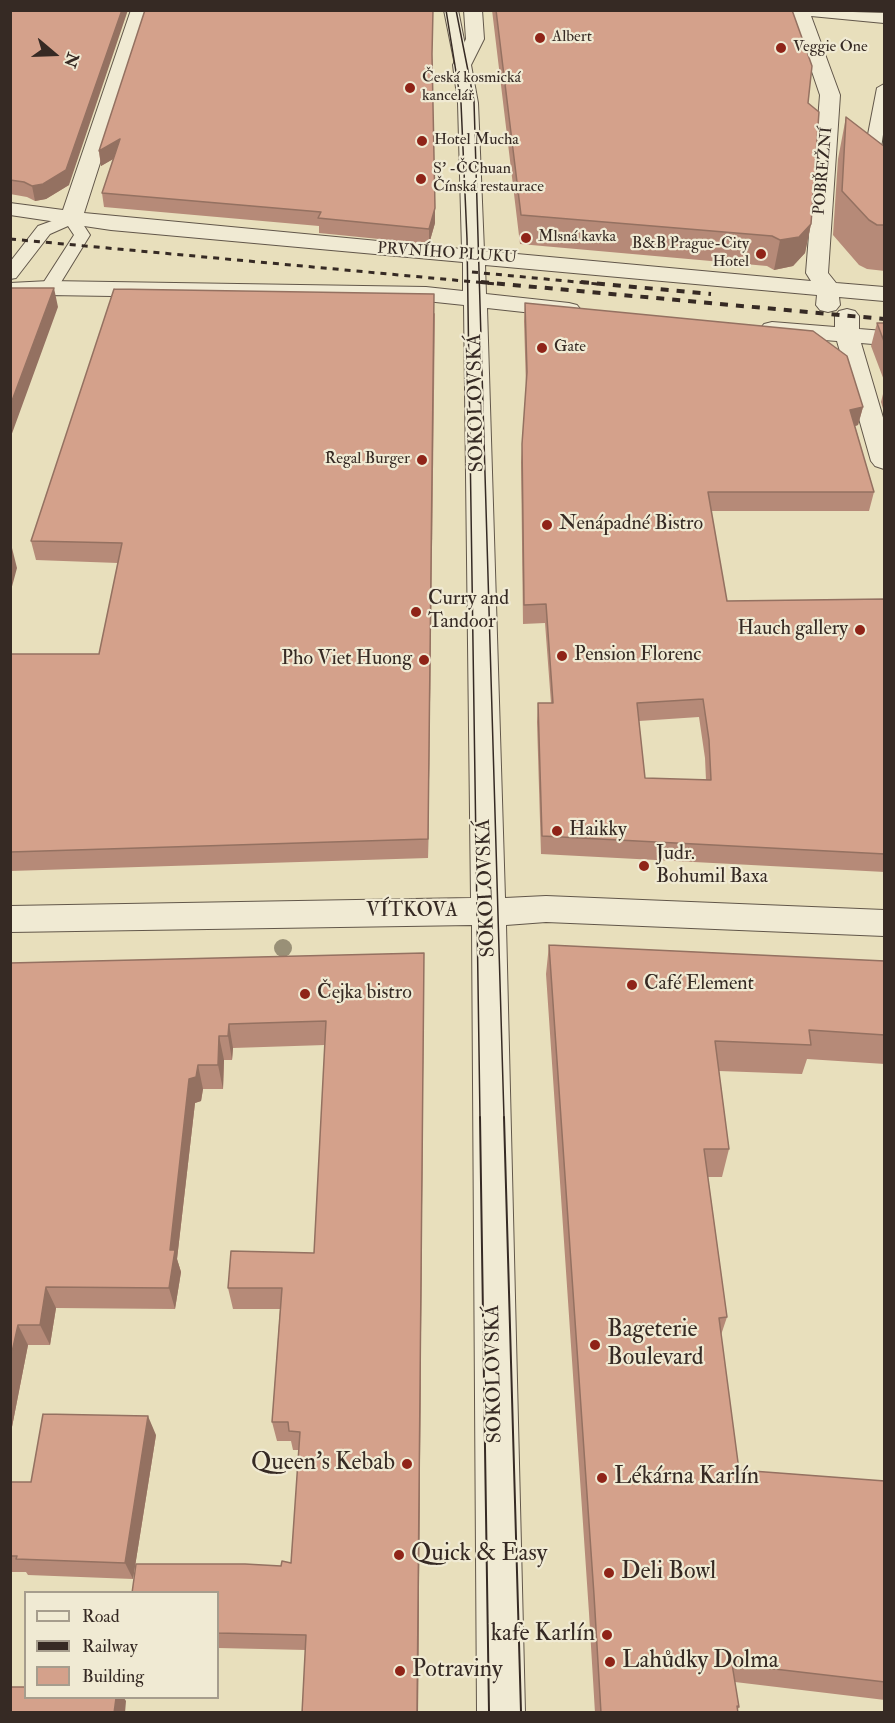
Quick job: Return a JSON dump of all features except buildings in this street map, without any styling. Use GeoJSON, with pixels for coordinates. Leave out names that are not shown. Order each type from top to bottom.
{"type":"FeatureCollection","features":[{"type":"Feature","properties":{"kind":"street"},"geometry":{"type":"LineString","coordinates":[[71,219],[140,10]]}},
{"type":"Feature","properties":{"kind":"street"},"geometry":{"type":"LineString","coordinates":[[462,65],[470,53],[474,39],[473,10]]}},
{"type":"Feature","properties":{"kind":"street","name":"POBŘEŽNÍ"},"geometry":{"type":"LineString","coordinates":[[885,18],[800,10],[830,95],[817,273],[837,289],[838,335],[885,461]]}},
{"type":"Feature","properties":{"kind":"street","name":"SOKOLOVSKÁ"},"geometry":{"type":"LineString","coordinates":[[462,65],[468,103],[475,300],[501,1713]]}},
{"type":"Feature","properties":{"kind":"street","name":"PRVNÍHO PLUKU"},"geometry":{"type":"LineString","coordinates":[[10,209],[71,219],[432,255],[885,294]]}},
{"type":"Feature","properties":{"kind":"street"},"geometry":{"type":"LineString","coordinates":[[10,290],[49,288],[426,294],[586,312]]}},
{"type":"Feature","properties":{"kind":"street"},"geometry":{"type":"LineString","coordinates":[[747,327],[885,338]]}},
{"type":"Feature","properties":{"kind":"street","name":"VÍTKOVA"},"geometry":{"type":"LineString","coordinates":[[10,919],[423,911],[487,912],[546,909],[885,923]]}},
{"type":"Feature","properties":{"kind":"lane","name":"SOKOLOVSKÁ"},"geometry":{"type":"LineString","coordinates":[[451,10],[462,65]]}},
{"type":"Feature","properties":{"kind":"lane"},"geometry":{"type":"LineString","coordinates":[[885,88],[883,111],[873,150],[885,158]]}},
{"type":"Feature","properties":{"kind":"lane"},"geometry":{"type":"LineString","coordinates":[[10,274],[44,230],[71,219],[82,235],[49,288]]}},
{"type":"Feature","properties":{"kind":"tram line"},"geometry":{"type":"LineString","coordinates":[[446,10],[461,103],[467,239],[480,1118]]}},
{"type":"Feature","properties":{"kind":"tram line"},"geometry":{"type":"LineString","coordinates":[[456,10],[474,101],[504,1118]]}},
{"type":"Feature","properties":{"kind":"tram line"},"geometry":{"type":"LineString","coordinates":[[480,1117],[489,1712]]}},
{"type":"Feature","properties":{"kind":"tram line"},"geometry":{"type":"LineString","coordinates":[[504,1117],[521,1712]]}},
{"type":"Feature","properties":{"kind":"railway"},"geometry":{"type":"LineString","coordinates":[[10,239],[497,284]]}},
{"type":"Feature","properties":{"kind":"railway"},"geometry":{"type":"LineString","coordinates":[[472,272],[598,284]]}},
{"type":"Feature","properties":{"kind":"railway"},"geometry":{"type":"LineString","coordinates":[[481,282],[884,319]]}},
{"type":"Feature","properties":{"kind":"railway"},"geometry":{"type":"LineString","coordinates":[[581,282],[711,294]]}},
{"type":"Feature","properties":{"kind":"place","name":"Albert"},"geometry":{"type":"Point","coordinates":[540,38]}},
{"type":"Feature","properties":{"kind":"place","name":"Veggie One"},"geometry":{"type":"Point","coordinates":[781,48]}},
{"type":"Feature","properties":{"kind":"place","name":"Česká kosmická kancelář"},"geometry":{"type":"Point","coordinates":[410,88]}},
{"type":"Feature","properties":{"kind":"place","name":"Hotel Mucha"},"geometry":{"type":"Point","coordinates":[422,141]}},
{"type":"Feature","properties":{"kind":"place","name":"S' -ČChuan Čínská restaurace"},"geometry":{"type":"Point","coordinates":[421,179]}},
{"type":"Feature","properties":{"kind":"place","name":"Mlsná kavka"},"geometry":{"type":"Point","coordinates":[526,238]}},
{"type":"Feature","properties":{"kind":"place","name":"B&B Prague-City Hotel"},"geometry":{"type":"Point","coordinates":[761,254]}},
{"type":"Feature","properties":{"kind":"place","name":"Gate"},"geometry":{"type":"Point","coordinates":[542,348]}},
{"type":"Feature","properties":{"kind":"place","name":"Regal Burger"},"geometry":{"type":"Point","coordinates":[422,460]}},
{"type":"Feature","properties":{"kind":"place","name":"Nenápadné Bistro"},"geometry":{"type":"Point","coordinates":[547,525]}},
{"type":"Feature","properties":{"kind":"place","name":"Curry and Tandoor"},"geometry":{"type":"Point","coordinates":[416,612]}},
{"type":"Feature","properties":{"kind":"place","name":"Hauch gallery"},"geometry":{"type":"Point","coordinates":[860,630]}},
{"type":"Feature","properties":{"kind":"place","name":"Pension Florenc"},"geometry":{"type":"Point","coordinates":[562,656]}},
{"type":"Feature","properties":{"kind":"place","name":"Pho Viet Huong"},"geometry":{"type":"Point","coordinates":[424,660]}},
{"type":"Feature","properties":{"kind":"place","name":"Haikky"},"geometry":{"type":"Point","coordinates":[557,831]}},
{"type":"Feature","properties":{"kind":"place","name":"Judr. Bohumil Baxa"},"geometry":{"type":"Point","coordinates":[644,866]}},
{"type":"Feature","properties":{"kind":"place","name":"Café Element"},"geometry":{"type":"Point","coordinates":[632,985]}},
{"type":"Feature","properties":{"kind":"place","name":"Čejka bistro"},"geometry":{"type":"Point","coordinates":[305,994]}},
{"type":"Feature","properties":{"kind":"place","name":"Bageterie Boulevard"},"geometry":{"type":"Point","coordinates":[595,1345]}},
{"type":"Feature","properties":{"kind":"place","name":"Queen's Kebab"},"geometry":{"type":"Point","coordinates":[407,1464]}},
{"type":"Feature","properties":{"kind":"place","name":"Lékárna Karlín"},"geometry":{"type":"Point","coordinates":[602,1478]}},
{"type":"Feature","properties":{"kind":"place","name":"Quick & Easy"},"geometry":{"type":"Point","coordinates":[399,1555]}},
{"type":"Feature","properties":{"kind":"place","name":"Deli Bowl"},"geometry":{"type":"Point","coordinates":[609,1573]}},
{"type":"Feature","properties":{"kind":"place","name":"kafe Karlín"},"geometry":{"type":"Point","coordinates":[607,1635]}},
{"type":"Feature","properties":{"kind":"place","name":"Lahůdky Dolma"},"geometry":{"type":"Point","coordinates":[610,1662]}},
{"type":"Feature","properties":{"kind":"place","name":"Potraviny"},"geometry":{"type":"Point","coordinates":[400,1671]}}]}
